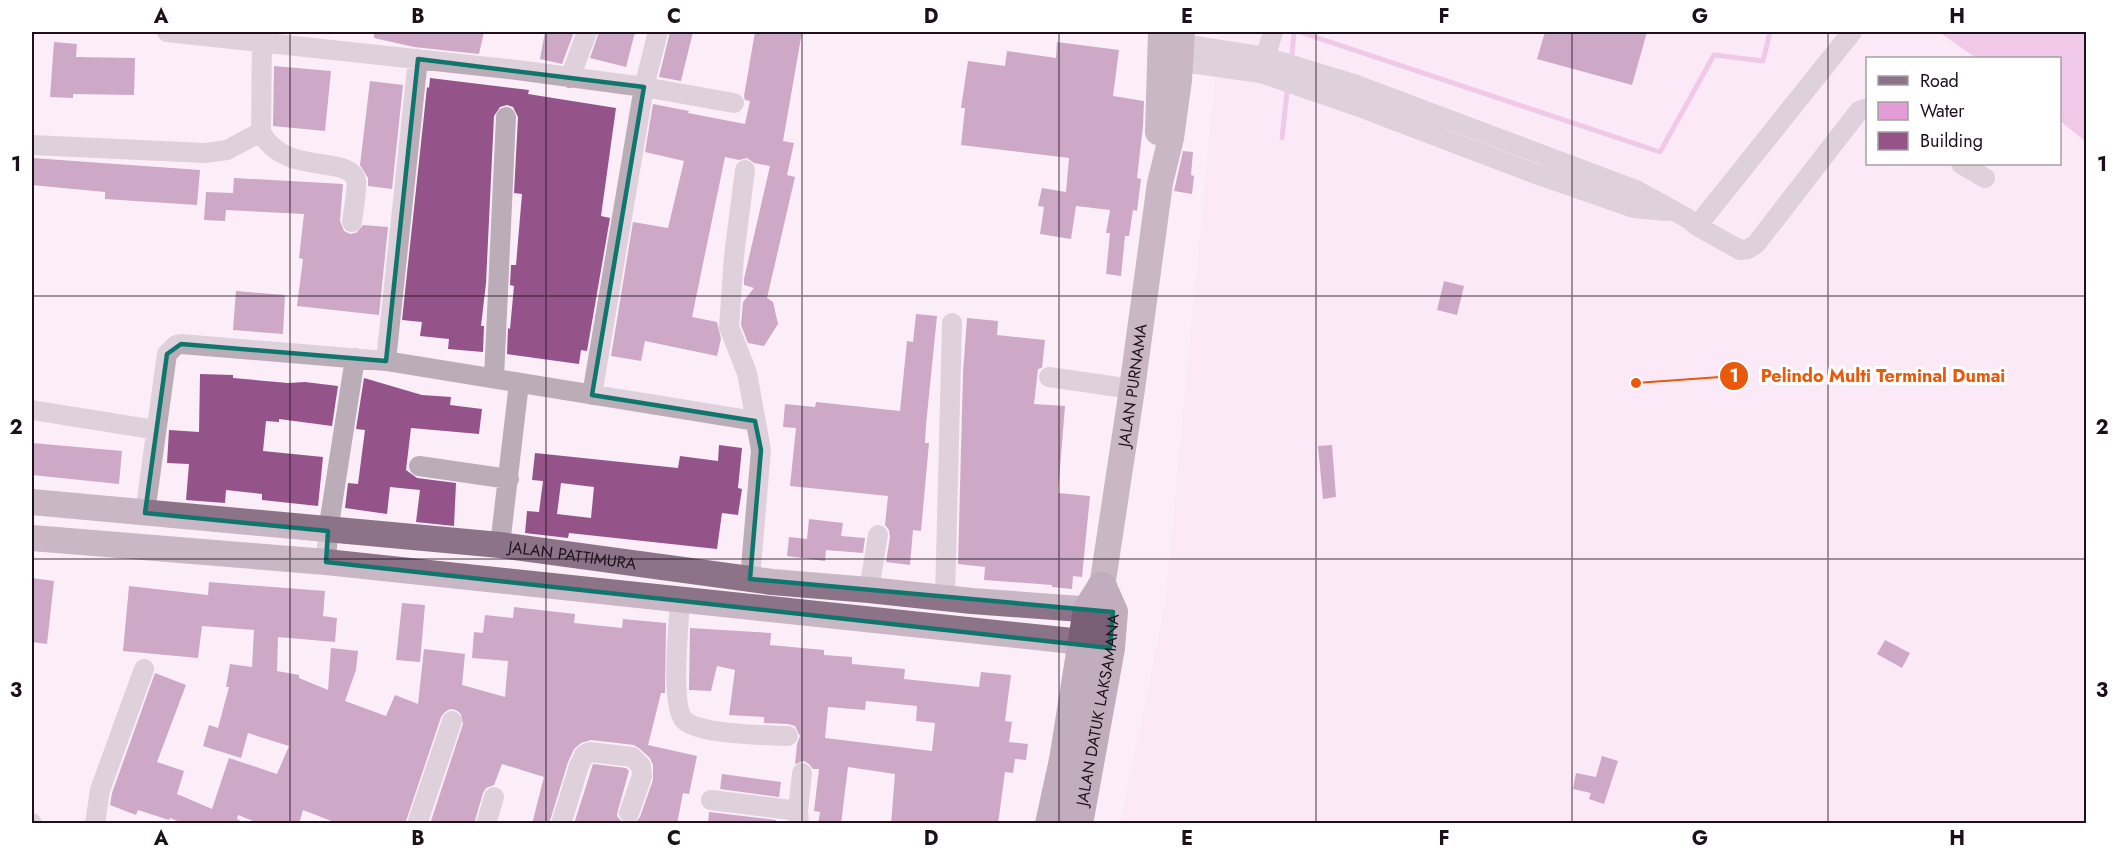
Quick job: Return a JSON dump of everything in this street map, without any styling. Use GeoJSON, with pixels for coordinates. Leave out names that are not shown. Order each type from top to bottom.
{"type":"FeatureCollection","features":[{"type":"Feature","properties":{"kind":"highway"},"geometry":{"type":"LineString","coordinates":[[1050,824],[1064,760],[1096,645],[1101,603]]}},
{"type":"Feature","properties":{"kind":"highway","name":"JALAN DATUK LAKSAMANA"},"geometry":{"type":"LineString","coordinates":[[1078,824],[1096,645]]}},
{"type":"Feature","properties":{"kind":"main road","name":"JALAN PURNAMA"},"geometry":{"type":"LineString","coordinates":[[1101,603],[1160,183],[1158,122],[1171,45]]}},
{"type":"Feature","properties":{"kind":"main road","name":"JALAN PATTIMURA"},"geometry":{"type":"LineString","coordinates":[[32,502],[500,545],[750,579],[945,598],[1101,603]]}},
{"type":"Feature","properties":{"kind":"main road","name":"JALAN PATTIMURA"},"geometry":{"type":"LineString","coordinates":[[32,538],[326,562],[1096,645]]}},
{"type":"Feature","properties":{"kind":"street"},"geometry":{"type":"LineString","coordinates":[[167,32],[262,42],[293,38],[418,59],[644,87],[734,104]]}},
{"type":"Feature","properties":{"kind":"street"},"geometry":{"type":"LineString","coordinates":[[570,78],[587,32]]}},
{"type":"Feature","properties":{"kind":"street"},"geometry":{"type":"LineString","coordinates":[[592,395],[644,87],[658,32]]}},
{"type":"Feature","properties":{"kind":"street"},"geometry":{"type":"LineString","coordinates":[[1263,65],[1273,32]]}},
{"type":"Feature","properties":{"kind":"street"},"geometry":{"type":"LineString","coordinates":[[1697,226],[1852,32]]}},
{"type":"Feature","properties":{"kind":"street"},"geometry":{"type":"LineString","coordinates":[[262,42],[261,132],[266,142],[289,158],[345,168],[352,172],[357,181],[352,222]]}},
{"type":"Feature","properties":{"kind":"street"},"geometry":{"type":"LineString","coordinates":[[1171,45],[1263,65],[1375,102],[1537,164],[1634,208],[1674,212],[1740,250],[1748,249],[1756,244],[1859,111],[1866,109]]}},
{"type":"Feature","properties":{"kind":"street"},"geometry":{"type":"LineString","coordinates":[[386,361],[418,59]]}},
{"type":"Feature","properties":{"kind":"street"},"geometry":{"type":"LineString","coordinates":[[494,378],[507,117]]}},
{"type":"Feature","properties":{"kind":"street"},"geometry":{"type":"LineString","coordinates":[[32,145],[205,153],[227,150],[261,132]]}},
{"type":"Feature","properties":{"kind":"street"},"geometry":{"type":"LineString","coordinates":[[1963,165],[1985,178]]}},
{"type":"Feature","properties":{"kind":"street"},"geometry":{"type":"LineString","coordinates":[[745,170],[734,256],[729,327],[747,373],[762,450],[750,579]]}},
{"type":"Feature","properties":{"kind":"street"},"geometry":{"type":"LineString","coordinates":[[945,598],[952,323]]}},
{"type":"Feature","properties":{"kind":"street"},"geometry":{"type":"LineString","coordinates":[[145,513],[166,354],[176,345],[386,361],[755,421]]}},
{"type":"Feature","properties":{"kind":"street"},"geometry":{"type":"LineString","coordinates":[[326,562],[328,531],[355,358]]}},
{"type":"Feature","properties":{"kind":"street"},"geometry":{"type":"LineString","coordinates":[[1048,377],[1132,389]]}},
{"type":"Feature","properties":{"kind":"street"},"geometry":{"type":"LineString","coordinates":[[500,545],[519,383]]}},
{"type":"Feature","properties":{"kind":"street"},"geometry":{"type":"LineString","coordinates":[[32,410],[156,430]]}},
{"type":"Feature","properties":{"kind":"street"},"geometry":{"type":"LineString","coordinates":[[419,466],[509,479]]}},
{"type":"Feature","properties":{"kind":"street"},"geometry":{"type":"LineString","coordinates":[[869,590],[878,535]]}},
{"type":"Feature","properties":{"kind":"street"},"geometry":{"type":"LineString","coordinates":[[680,601],[676,659],[679,712],[685,720],[700,729],[788,736]]}},
{"type":"Feature","properties":{"kind":"street"},"geometry":{"type":"LineString","coordinates":[[95,824],[100,790],[144,669]]}},
{"type":"Feature","properties":{"kind":"street"},"geometry":{"type":"LineString","coordinates":[[417,824],[452,721]]}},
{"type":"Feature","properties":{"kind":"street"},"geometry":{"type":"LineString","coordinates":[[561,824],[579,766],[585,754],[590,752],[632,758],[642,766],[642,776],[629,813]]}},
{"type":"Feature","properties":{"kind":"street"},"geometry":{"type":"LineString","coordinates":[[711,800],[799,817],[802,773]]}},
{"type":"Feature","properties":{"kind":"street"},"geometry":{"type":"LineString","coordinates":[[486,824],[494,797]]}},
{"type":"Feature","properties":{"kind":"highlighted area"},"geometry":{"type":"Polygon","coordinates":[[[418,59],[644,87],[592,395],[755,421],[761,450],[750,579],[1113,612],[1110,648],[326,562],[328,531],[145,513],[167,354],[181,344],[386,361],[418,59]]]}},
{"type":"Feature","properties":{"kind":"shaded area"},"geometry":{"type":"Polygon","coordinates":[[[1219,32],[1939,32],[1975,57],[1866,57],[1866,165],[2061,165],[2061,122],[2086,142],[2086,823],[1120,824],[1165,603],[1219,32]]]}},
{"type":"Feature","properties":{"kind":"water"},"geometry":{"type":"Polygon","coordinates":[[[1939,32],[2086,32],[2086,142],[2061,122],[2061,57],[1975,57],[1939,32]]]}},
{"type":"Feature","properties":{"kind":"building"},"geometry":{"type":"Polygon","coordinates":[[[374,32],[484,32],[479,54],[414,47],[374,38],[374,32]]]}},
{"type":"Feature","properties":{"kind":"building"},"geometry":{"type":"Polygon","coordinates":[[[545,32],[574,32],[562,64],[540,59],[545,32]]]}},
{"type":"Feature","properties":{"kind":"building"},"geometry":{"type":"Polygon","coordinates":[[[599,32],[635,32],[626,67],[590,58],[599,32]]]}},
{"type":"Feature","properties":{"kind":"building"},"geometry":{"type":"Polygon","coordinates":[[[670,32],[693,32],[681,81],[659,77],[670,32]]]}},
{"type":"Feature","properties":{"kind":"building"},"geometry":{"type":"Polygon","coordinates":[[[755,32],[802,32],[783,141],[794,143],[787,175],[795,177],[767,298],[773,302],[778,324],[764,346],[748,343],[741,325],[743,302],[754,288],[744,285],[744,279],[770,166],[754,163],[747,158],[739,160],[725,157],[692,317],[717,322],[721,339],[717,356],[645,341],[641,361],[611,356],[633,222],[668,228],[684,161],[645,152],[653,104],[745,124],[750,101],[745,100],[744,96],[755,32]]]}},
{"type":"Feature","properties":{"kind":"building"},"geometry":{"type":"Polygon","coordinates":[[[1545,32],[1647,32],[1632,85],[1537,59],[1545,32]]]}},
{"type":"Feature","properties":{"kind":"building"},"geometry":{"type":"Polygon","coordinates":[[[54,42],[77,44],[76,57],[135,58],[134,95],[73,94],[73,98],[50,97],[54,42]]]}},
{"type":"Feature","properties":{"kind":"building"},"geometry":{"type":"Polygon","coordinates":[[[1057,42],[1119,50],[1113,96],[1144,101],[1137,178],[1141,179],[1137,211],[1133,210],[1129,236],[1125,236],[1121,276],[1106,274],[1110,233],[1106,233],[1110,210],[1076,206],[1071,239],[1040,234],[1044,207],[1038,206],[1042,188],[1066,192],[1069,158],[961,145],[965,108],[961,108],[968,61],[1005,66],[1007,51],[1056,58],[1057,42]]]}},
{"type":"Feature","properties":{"kind":"building"},"geometry":{"type":"Polygon","coordinates":[[[274,66],[331,71],[325,131],[273,126],[274,66]]]}},
{"type":"Feature","properties":{"kind":"building"},"geometry":{"type":"Polygon","coordinates":[[[430,78],[529,90],[528,94],[616,108],[601,216],[610,218],[587,351],[581,350],[579,364],[507,354],[514,286],[510,285],[511,265],[516,265],[522,194],[514,193],[518,117],[513,107],[507,105],[500,107],[494,116],[486,283],[481,326],[484,326],[483,352],[448,349],[449,339],[420,336],[422,322],[402,320],[427,87],[429,88],[430,78]]]}},
{"type":"Feature","properties":{"kind":"building"},"geometry":{"type":"Polygon","coordinates":[[[370,81],[403,85],[392,189],[368,186],[368,178],[360,165],[370,81]]]}},
{"type":"Feature","properties":{"kind":"building"},"geometry":{"type":"Polygon","coordinates":[[[1183,151],[1193,152],[1192,194],[1174,191],[1183,151]]]}},
{"type":"Feature","properties":{"kind":"building"},"geometry":{"type":"Polygon","coordinates":[[[32,158],[200,170],[197,205],[105,199],[105,192],[32,185],[32,158]]]}},
{"type":"Feature","properties":{"kind":"building"},"geometry":{"type":"Polygon","coordinates":[[[234,178],[343,184],[340,221],[344,231],[350,234],[356,233],[363,225],[388,227],[379,315],[297,306],[303,259],[299,258],[304,214],[226,210],[225,221],[204,220],[206,192],[233,193],[234,178]]]}},
{"type":"Feature","properties":{"kind":"building"},"geometry":{"type":"Polygon","coordinates":[[[1444,281],[1464,286],[1457,315],[1437,310],[1444,281]]]}},
{"type":"Feature","properties":{"kind":"building"},"geometry":{"type":"Polygon","coordinates":[[[236,291],[285,295],[283,334],[233,330],[236,291]]]}},
{"type":"Feature","properties":{"kind":"building"},"geometry":{"type":"Polygon","coordinates":[[[916,314],[937,316],[926,425],[925,443],[929,443],[921,531],[913,530],[910,565],[886,562],[890,537],[885,525],[888,496],[790,486],[796,428],[783,427],[785,404],[815,407],[816,402],[900,411],[907,341],[913,342],[916,314]]]}},
{"type":"Feature","properties":{"kind":"building"},"geometry":{"type":"Polygon","coordinates":[[[967,318],[998,321],[997,335],[1045,340],[1042,368],[1038,369],[1034,404],[1065,406],[1058,493],[1090,496],[1082,577],[1073,576],[1072,589],[1052,587],[1052,585],[984,580],[985,567],[958,564],[963,373],[967,318]]]}},
{"type":"Feature","properties":{"kind":"building"},"geometry":{"type":"Polygon","coordinates":[[[200,374],[233,375],[233,378],[338,386],[332,426],[279,419],[279,422],[266,421],[263,451],[323,457],[318,506],[262,500],[262,494],[226,490],[225,503],[186,500],[189,464],[167,463],[169,430],[199,432],[200,374]]]}},
{"type":"Feature","properties":{"kind":"building"},"geometry":{"type":"Polygon","coordinates":[[[364,378],[422,395],[451,397],[450,405],[482,409],[479,434],[411,428],[406,470],[417,478],[456,483],[454,526],[416,522],[420,490],[390,487],[387,514],[345,508],[348,483],[358,484],[365,430],[356,429],[364,378]]]}},
{"type":"Feature","properties":{"kind":"building"},"geometry":{"type":"Polygon","coordinates":[[[32,443],[122,451],[119,484],[32,475],[32,443]]]}},
{"type":"Feature","properties":{"kind":"building"},"geometry":{"type":"Polygon","coordinates":[[[719,445],[742,448],[738,488],[742,489],[738,515],[722,513],[717,549],[569,533],[568,538],[525,533],[527,511],[539,512],[543,481],[532,480],[535,453],[678,468],[680,456],[718,461],[719,445]],[[561,483],[557,514],[591,518],[594,487],[561,483]]]}},
{"type":"Feature","properties":{"kind":"building"},"geometry":{"type":"Polygon","coordinates":[[[1332,445],[1336,497],[1323,499],[1318,446],[1332,445]]]}},
{"type":"Feature","properties":{"kind":"building"},"geometry":{"type":"Polygon","coordinates":[[[809,519],[843,523],[841,536],[865,538],[863,553],[826,550],[825,561],[787,556],[789,537],[807,539],[809,519]]]}},
{"type":"Feature","properties":{"kind":"building"},"geometry":{"type":"Polygon","coordinates":[[[32,578],[54,581],[47,644],[32,642],[32,578]]]}},
{"type":"Feature","properties":{"kind":"building"},"geometry":{"type":"Polygon","coordinates":[[[209,582],[325,591],[323,616],[337,618],[335,642],[278,637],[277,671],[299,675],[299,678],[328,690],[331,648],[358,651],[356,670],[345,701],[386,716],[395,695],[418,704],[424,649],[465,654],[462,685],[505,697],[508,661],[472,658],[474,632],[483,633],[485,615],[513,618],[514,607],[575,614],[574,623],[622,628],[623,619],[666,623],[665,693],[661,693],[648,745],[697,756],[689,794],[683,793],[677,824],[634,824],[640,817],[653,780],[653,765],[650,758],[634,745],[591,740],[581,743],[574,749],[549,824],[532,824],[544,777],[502,764],[494,785],[486,788],[483,793],[474,824],[430,824],[463,724],[461,714],[450,709],[441,717],[405,824],[339,824],[303,810],[299,824],[260,824],[238,815],[237,819],[247,824],[185,824],[138,810],[136,815],[110,805],[112,793],[155,673],[186,685],[157,762],[184,771],[177,794],[212,809],[229,758],[277,774],[289,746],[248,733],[241,758],[203,746],[209,725],[218,728],[229,687],[226,687],[230,664],[252,667],[254,630],[202,626],[198,658],[123,651],[129,586],[208,595],[209,582]]]}},
{"type":"Feature","properties":{"kind":"building"},"geometry":{"type":"Polygon","coordinates":[[[402,603],[425,605],[420,662],[396,660],[402,603]]]}},
{"type":"Feature","properties":{"kind":"building"},"geometry":{"type":"Polygon","coordinates":[[[690,628],[771,633],[770,645],[824,650],[824,655],[852,657],[852,664],[905,669],[904,679],[979,687],[981,672],[1011,675],[1005,721],[1012,722],[1009,742],[1028,744],[1026,760],[1015,759],[1013,773],[1005,772],[998,824],[891,824],[895,774],[848,767],[841,824],[818,824],[820,812],[814,811],[819,769],[813,769],[804,761],[795,764],[800,736],[795,726],[764,723],[764,717],[729,715],[735,670],[717,666],[711,691],[689,690],[690,628]],[[866,701],[865,710],[828,707],[825,738],[932,751],[935,723],[916,721],[917,706],[866,701]]]}},
{"type":"Feature","properties":{"kind":"building"},"geometry":{"type":"Polygon","coordinates":[[[1885,640],[1910,653],[1902,668],[1877,654],[1885,640]]]}},
{"type":"Feature","properties":{"kind":"building"},"geometry":{"type":"Polygon","coordinates":[[[1602,756],[1618,761],[1604,804],[1589,799],[1591,793],[1573,789],[1576,773],[1596,777],[1602,756]]]}},
{"type":"Feature","properties":{"kind":"building"},"geometry":{"type":"Polygon","coordinates":[[[593,764],[626,768],[629,771],[617,816],[624,824],[574,824],[593,764]]]}},
{"type":"Feature","properties":{"kind":"building"},"geometry":{"type":"Polygon","coordinates":[[[722,774],[781,782],[779,797],[720,789],[722,774]]]}},
{"type":"Feature","properties":{"kind":"building"},"geometry":{"type":"Polygon","coordinates":[[[709,812],[776,820],[776,824],[708,824],[709,812]]]}},
{"type":"Feature","properties":{"kind":"waterway"},"geometry":{"type":"LineString","coordinates":[[1292,54],[1294,32]]}},
{"type":"Feature","properties":{"kind":"waterway"},"geometry":{"type":"LineString","coordinates":[[1300,32],[1660,152],[1714,55],[1763,61],[1770,32]]}},
{"type":"Feature","properties":{"kind":"waterway"},"geometry":{"type":"LineString","coordinates":[[1282,138],[1287,92]]}},
{"type":"Feature","properties":{"kind":"place","name":"Pelindo Multi Terminal Dumai"},"geometry":{"type":"Point","coordinates":[1636,383]}}]}
